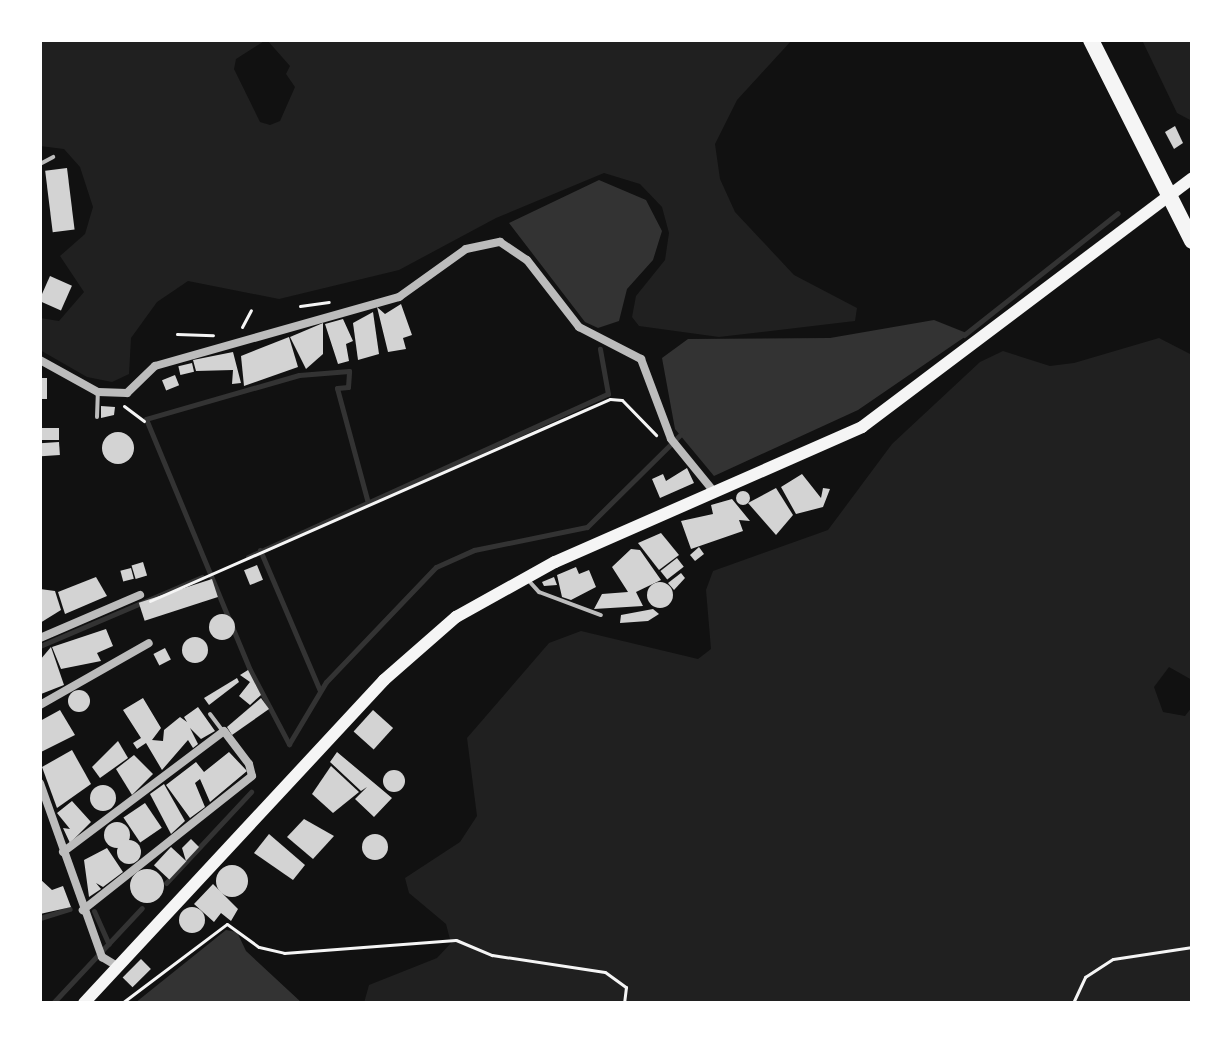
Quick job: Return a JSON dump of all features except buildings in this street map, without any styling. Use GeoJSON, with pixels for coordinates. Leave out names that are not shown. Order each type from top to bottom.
{"type":"FeatureCollection","features":[{"type":"Feature","properties":{"kind":"highway"},"geometry":{"type":"LineString","coordinates":[[1091,40],[1165,172]]}},
{"type":"Feature","properties":{"kind":"highway"},"geometry":{"type":"LineString","coordinates":[[1102,40],[1186,213],[1192,241]]}},
{"type":"Feature","properties":{"kind":"main road"},"geometry":{"type":"LineString","coordinates":[[84,1003],[384,680],[456,617],[525,578],[862,427],[918,391],[1192,178]]}},
{"type":"Feature","properties":{"kind":"street"},"geometry":{"type":"LineString","coordinates":[[40,360],[98,392],[127,393],[155,366],[263,340],[330,311],[399,297],[490,241],[520,253],[591,337],[641,359],[671,440],[715,493]]}},
{"type":"Feature","properties":{"kind":"street"},"geometry":{"type":"LineString","coordinates":[[40,638],[142,599]]}},
{"type":"Feature","properties":{"kind":"street"},"geometry":{"type":"LineString","coordinates":[[40,705],[149,643]]}},
{"type":"Feature","properties":{"kind":"street"},"geometry":{"type":"LineString","coordinates":[[63,852],[224,731],[252,776],[83,910]]}},
{"type":"Feature","properties":{"kind":"street"},"geometry":{"type":"LineString","coordinates":[[40,783],[102,957],[117,966]]}},
{"type":"Feature","properties":{"kind":"lane"},"geometry":{"type":"LineString","coordinates":[[40,164],[53,157]]}},
{"type":"Feature","properties":{"kind":"lane"},"geometry":{"type":"LineString","coordinates":[[97,417],[98,392]]}},
{"type":"Feature","properties":{"kind":"lane"},"geometry":{"type":"LineString","coordinates":[[525,578],[539,592],[601,615]]}},
{"type":"Feature","properties":{"kind":"lane"},"geometry":{"type":"LineString","coordinates":[[210,714],[224,731]]}},
{"type":"Feature","properties":{"kind":"path"},"geometry":{"type":"LineString","coordinates":[[233,334],[251,310]]}},
{"type":"Feature","properties":{"kind":"path"},"geometry":{"type":"LineString","coordinates":[[177,334],[226,337]]}},
{"type":"Feature","properties":{"kind":"path"},"geometry":{"type":"LineString","coordinates":[[142,599],[610,399],[671,440]]}},
{"type":"Feature","properties":{"kind":"path"},"geometry":{"type":"LineString","coordinates":[[122,1003],[217,926],[232,924],[259,947],[284,953],[456,940],[492,955],[605,972],[626,987],[624,1003]]}},
{"type":"Feature","properties":{"kind":"path"},"geometry":{"type":"LineString","coordinates":[[1073,1003],[1089,972],[1113,959],[1192,947]]}},
{"type":"Feature","properties":{"kind":"shaded area"},"geometry":{"type":"Polygon","coordinates":[[[40,40],[266,40],[236,59],[234,69],[260,122],[270,125],[280,121],[295,87],[286,74],[290,66],[267,40],[792,40],[737,100],[715,144],[720,179],[735,212],[794,275],[857,308],[855,321],[719,337],[639,326],[632,317],[636,296],[665,260],[669,233],[662,207],[640,184],[604,173],[496,218],[399,270],[279,299],[188,281],[157,302],[131,338],[129,374],[112,382],[87,377],[40,350],[40,318],[59,321],[84,292],[60,256],[85,234],[93,207],[80,167],[64,149],[40,146],[40,40]]]}},
{"type":"Feature","properties":{"kind":"shaded area"},"geometry":{"type":"Polygon","coordinates":[[[1142,40],[1192,40],[1192,121],[1177,113],[1142,40]]]}},
{"type":"Feature","properties":{"kind":"shaded area"},"geometry":{"type":"Polygon","coordinates":[[[599,180],[646,200],[662,231],[653,260],[627,289],[619,321],[598,328],[585,322],[509,223],[599,180]]]}},
{"type":"Feature","properties":{"kind":"shaded area"},"geometry":{"type":"Polygon","coordinates":[[[934,320],[969,334],[858,410],[714,476],[675,429],[662,358],[688,339],[830,338],[934,320]]]}},
{"type":"Feature","properties":{"kind":"shaded area"},"geometry":{"type":"Polygon","coordinates":[[[1159,338],[1192,355],[1192,680],[1169,667],[1154,687],[1163,712],[1185,716],[1192,707],[1192,1003],[364,1003],[369,985],[437,958],[451,943],[446,924],[409,893],[405,878],[460,842],[477,816],[467,738],[549,643],[581,631],[698,659],[711,649],[706,590],[713,571],[828,530],[892,444],[980,362],[1003,351],[1050,366],[1074,363],[1159,338]]]}},
{"type":"Feature","properties":{"kind":"shaded area"},"geometry":{"type":"Polygon","coordinates":[[[226,930],[237,932],[246,951],[302,1003],[135,1003],[226,930]]]}},
{"type":"Feature","properties":{"kind":"waterway"},"geometry":{"type":"LineString","coordinates":[[964,335],[1118,213]]}},
{"type":"Feature","properties":{"kind":"waterway"},"geometry":{"type":"LineString","coordinates":[[248,557],[608,394],[600,349]]}},
{"type":"Feature","properties":{"kind":"waterway"},"geometry":{"type":"LineString","coordinates":[[368,503],[337,388],[348,387],[349,371],[299,375],[146,419],[250,670],[289,744],[326,682],[436,567],[474,550],[587,527],[683,432]]}},
{"type":"Feature","properties":{"kind":"waterway"},"geometry":{"type":"LineString","coordinates":[[260,550],[320,691]]}},
{"type":"Feature","properties":{"kind":"waterway"},"geometry":{"type":"LineString","coordinates":[[40,646],[202,577]]}},
{"type":"Feature","properties":{"kind":"waterway"},"geometry":{"type":"LineString","coordinates":[[166,883],[251,792]]}},
{"type":"Feature","properties":{"kind":"waterway"},"geometry":{"type":"LineString","coordinates":[[53,1003],[142,908]]}},
{"type":"Feature","properties":{"kind":"waterway"},"geometry":{"type":"LineString","coordinates":[[40,918],[70,909]]}},
{"type":"Feature","properties":{"kind":"waterway"},"geometry":{"type":"LineString","coordinates":[[94,911],[109,944]]}}]}
